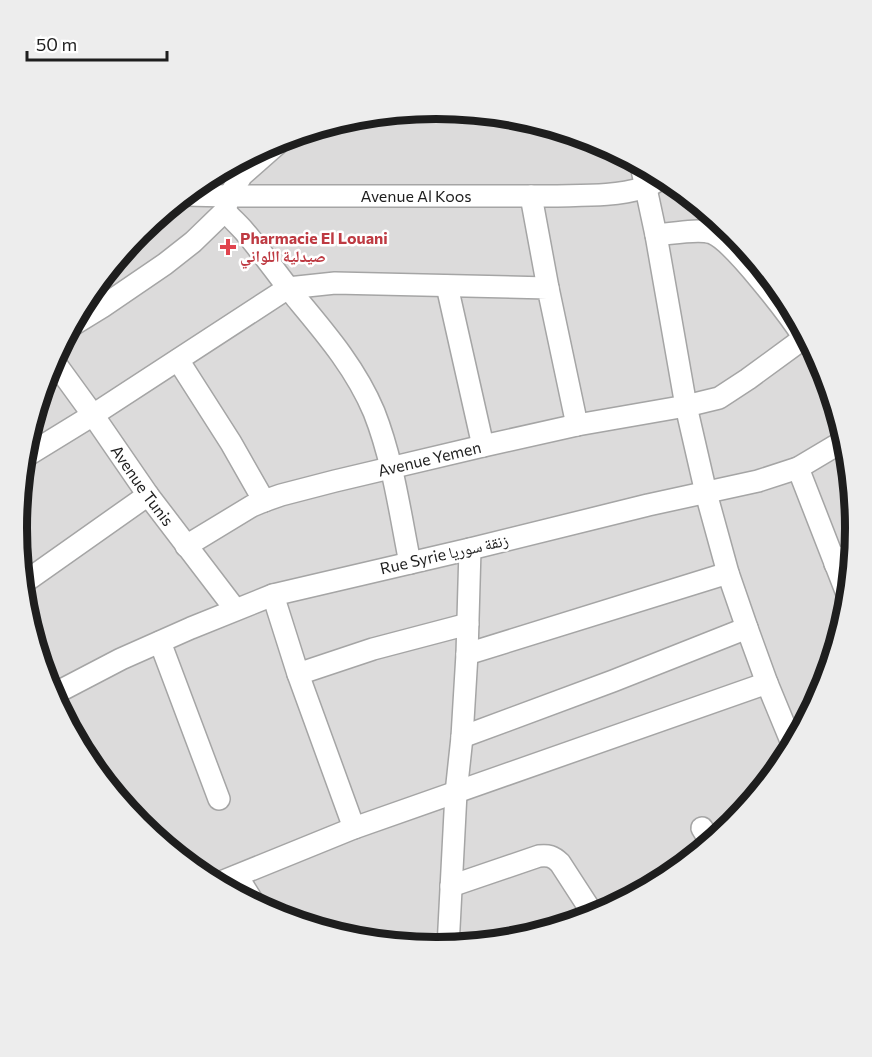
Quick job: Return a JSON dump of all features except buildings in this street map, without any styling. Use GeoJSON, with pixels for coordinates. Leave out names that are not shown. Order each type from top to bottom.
{"type":"FeatureCollection","features":[{"type":"Feature","properties":{"kind":"street"},"geometry":{"type":"LineString","coordinates":[[87,316],[165,264],[193,242],[227,204],[242,175],[259,160]]}},
{"type":"Feature","properties":{"kind":"street","name":"Avenue Al Koos"},"geometry":{"type":"LineString","coordinates":[[196,197],[227,204],[531,196],[624,192],[654,182]]}},
{"type":"Feature","properties":{"kind":"street"},"geometry":{"type":"LineString","coordinates":[[655,183],[656,235],[686,406],[706,493],[728,573],[767,683],[792,729]]}},
{"type":"Feature","properties":{"kind":"street"},"geometry":{"type":"LineString","coordinates":[[531,196],[577,425]]}},
{"type":"Feature","properties":{"kind":"street"},"geometry":{"type":"LineString","coordinates":[[227,204],[243,230],[347,361],[362,386],[375,415],[391,468],[410,563]]}},
{"type":"Feature","properties":{"kind":"street"},"geometry":{"type":"LineString","coordinates":[[656,235],[700,231],[719,236],[773,297]]}},
{"type":"Feature","properties":{"kind":"street"},"geometry":{"type":"LineString","coordinates":[[35,451],[288,288],[336,283],[548,288]]}},
{"type":"Feature","properties":{"kind":"street"},"geometry":{"type":"LineString","coordinates":[[447,286],[483,446]]}},
{"type":"Feature","properties":{"kind":"street","name":"Avenue Yemen"},"geometry":{"type":"LineString","coordinates":[[186,546],[264,501],[335,481],[577,425],[719,398],[800,342]]}},
{"type":"Feature","properties":{"kind":"street"},"geometry":{"type":"LineString","coordinates":[[178,360],[231,443],[264,501]]}},
{"type":"Feature","properties":{"kind":"street","name":"Avenue Tunis"},"geometry":{"type":"LineString","coordinates":[[59,369],[148,495],[235,609]]}},
{"type":"Feature","properties":{"kind":"street","name":"Rue Syrie زنقة سوريا"},"geometry":{"type":"LineString","coordinates":[[61,691],[121,659],[235,609],[273,595],[682,496],[758,481],[798,468],[836,445]]}},
{"type":"Feature","properties":{"kind":"street"},"geometry":{"type":"LineString","coordinates":[[798,468],[842,582]]}},
{"type":"Feature","properties":{"kind":"street"},"geometry":{"type":"LineString","coordinates":[[30,579],[148,495]]}},
{"type":"Feature","properties":{"kind":"street"},"geometry":{"type":"LineString","coordinates":[[448,938],[456,793],[467,654],[470,549]]}},
{"type":"Feature","properties":{"kind":"street"},"geometry":{"type":"LineString","coordinates":[[835,564],[844,558]]}},
{"type":"Feature","properties":{"kind":"street"},"geometry":{"type":"LineString","coordinates":[[467,654],[728,573]]}},
{"type":"Feature","properties":{"kind":"street"},"geometry":{"type":"LineString","coordinates":[[273,595],[298,674],[354,828]]}},
{"type":"Feature","properties":{"kind":"street"},"geometry":{"type":"LineString","coordinates":[[298,674],[373,650],[468,624]]}},
{"type":"Feature","properties":{"kind":"street"},"geometry":{"type":"LineString","coordinates":[[462,737],[747,628]]}},
{"type":"Feature","properties":{"kind":"street"},"geometry":{"type":"LineString","coordinates":[[160,642],[219,799]]}},
{"type":"Feature","properties":{"kind":"street"},"geometry":{"type":"LineString","coordinates":[[226,880],[354,828],[767,683]]}},
{"type":"Feature","properties":{"kind":"street"},"geometry":{"type":"LineString","coordinates":[[451,886],[547,855],[560,862],[589,908]]}},
{"type":"Feature","properties":{"kind":"street"},"geometry":{"type":"LineString","coordinates":[[237,876],[246,890]]}},
{"type":"Feature","properties":{"kind":"shaded area"},"geometry":{"type":"Polygon","coordinates":[[[409,120],[463,120],[489,123],[542,133],[567,141],[641,174],[706,221],[744,259],[776,301],[803,348],[814,372],[831,423],[842,475],[844,502],[842,582],[823,660],[814,685],[790,733],[776,756],[744,798],[706,836],[685,853],[663,869],[617,895],[542,924],[463,937],[409,937],[383,934],[330,924],[305,916],[231,883],[166,836],[128,798],[96,756],[69,709],[58,685],[41,634],[30,582],[28,502],[30,475],[41,423],[58,372],[69,348],[96,301],[128,259],[166,221],[187,204],[209,188],[255,162],[330,133],[409,120]]]}},
{"type":"Feature","properties":{"kind":"place","name":"Pharmacie El Louani صيدلية اللواني"},"geometry":{"type":"Point","coordinates":[228,247]}}]}
